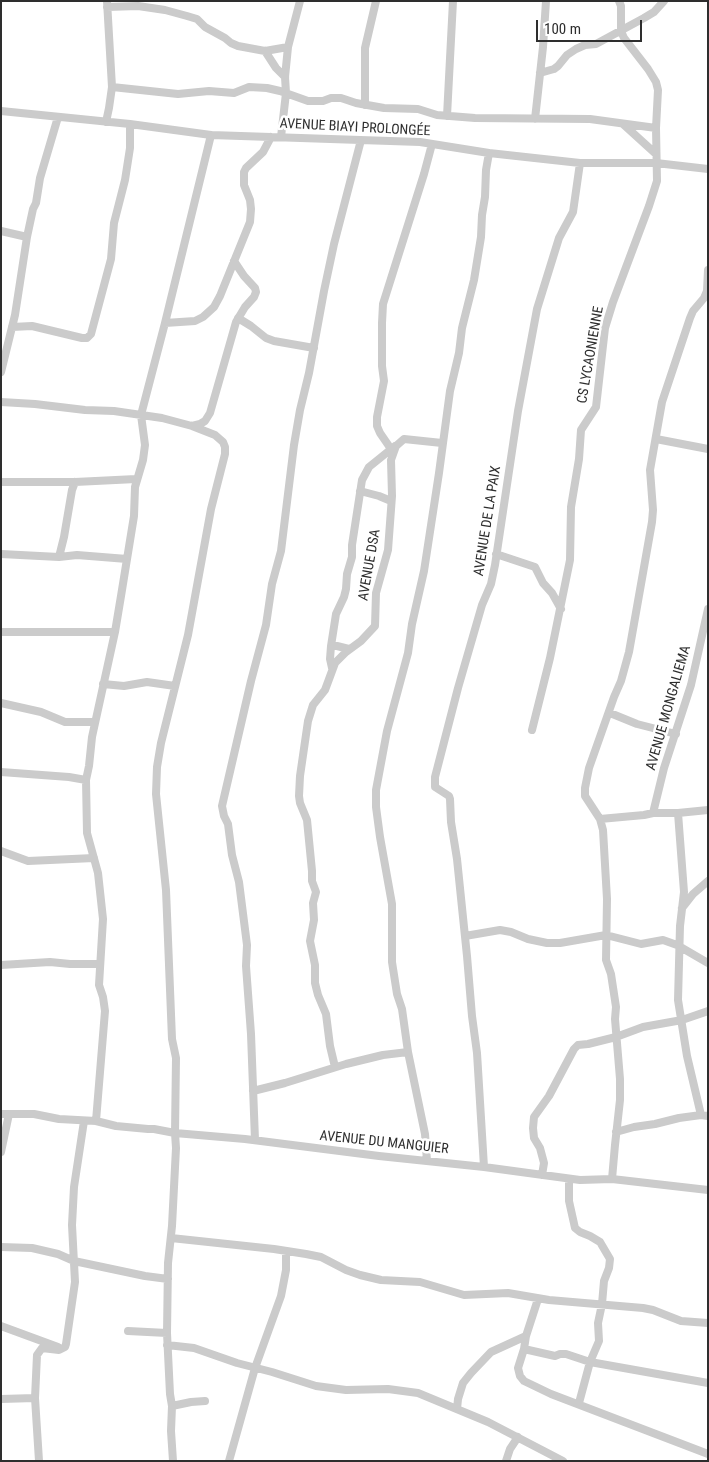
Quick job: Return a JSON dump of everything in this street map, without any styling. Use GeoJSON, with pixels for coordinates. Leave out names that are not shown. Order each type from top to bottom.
{"type":"FeatureCollection","features":[{"type":"Feature","properties":{"kind":"street"},"geometry":{"type":"LineString","coordinates":[[281,137],[286,93],[285,77],[288,46],[300,1]]}},
{"type":"Feature","properties":{"kind":"street"},"geometry":{"type":"LineString","coordinates":[[366,105],[365,48],[376,1]]}},
{"type":"Feature","properties":{"kind":"street"},"geometry":{"type":"LineString","coordinates":[[447,116],[453,1]]}},
{"type":"Feature","properties":{"kind":"street"},"geometry":{"type":"LineString","coordinates":[[535,119],[546,1]]}},
{"type":"Feature","properties":{"kind":"street"},"geometry":{"type":"LineString","coordinates":[[619,1],[621,6],[621,31]]}},
{"type":"Feature","properties":{"kind":"street"},"geometry":{"type":"LineString","coordinates":[[540,73],[554,69],[567,55],[576,49],[585,45],[596,44],[654,12],[664,1]]}},
{"type":"Feature","properties":{"kind":"street"},"geometry":{"type":"LineString","coordinates":[[106,122],[112,87],[107,4],[165,10],[197,19],[206,27],[238,46],[265,51],[288,46]]}},
{"type":"Feature","properties":{"kind":"street","name":"CS LYCAONIENNE"},"geometry":{"type":"LineString","coordinates":[[532,730],[561,609],[570,560],[571,507],[581,430],[596,407],[606,328],[613,302],[652,197],[656,181],[658,90],[656,82],[648,69],[629,46],[621,31]]}},
{"type":"Feature","properties":{"kind":"street"},"geometry":{"type":"LineString","coordinates":[[265,51],[276,68],[285,77]]}},
{"type":"Feature","properties":{"kind":"street"},"geometry":{"type":"LineString","coordinates":[[112,87],[178,94],[209,91],[234,93],[249,87],[267,88],[308,101],[341,98],[366,105],[393,109],[418,109],[437,115],[475,118],[590,119],[656,128]]}},
{"type":"Feature","properties":{"kind":"street","name":"AVENUE BIAYI PROLONGÉE"},"geometry":{"type":"LineString","coordinates":[[1,111],[210,134],[420,142],[489,153],[580,163],[656,163],[708,169]]}},
{"type":"Feature","properties":{"kind":"street"},"geometry":{"type":"LineString","coordinates":[[1,372],[12,327],[27,237],[40,178],[58,117]]}},
{"type":"Feature","properties":{"kind":"street"},"geometry":{"type":"LineString","coordinates":[[12,327],[32,326],[82,338],[87,338],[91,334],[110,259],[114,223],[125,180],[130,148],[130,124]]}},
{"type":"Feature","properties":{"kind":"street"},"geometry":{"type":"LineString","coordinates":[[623,124],[656,154]]}},
{"type":"Feature","properties":{"kind":"street"},"geometry":{"type":"LineString","coordinates":[[96,1121],[104,1011],[103,997],[99,985],[103,920],[98,873],[86,824],[86,780],[95,722],[115,632],[134,516],[136,479],[143,460],[144,445],[141,415],[210,134]]}},
{"type":"Feature","properties":{"kind":"street"},"geometry":{"type":"LineString","coordinates":[[165,323],[195,321],[203,317],[217,302],[250,222],[251,209],[244,185],[244,172],[263,152],[271,137]]}},
{"type":"Feature","properties":{"kind":"street"},"geometry":{"type":"LineString","coordinates":[[255,1140],[246,966],[246,929],[239,882],[232,855],[230,834],[222,806],[248,690],[266,625],[272,584],[281,552],[294,445],[324,291],[334,244],[362,140]]}},
{"type":"Feature","properties":{"kind":"street"},"geometry":{"type":"LineString","coordinates":[[394,447],[380,434],[377,426],[384,380],[382,366],[383,304],[432,144]]}},
{"type":"Feature","properties":{"kind":"street"},"geometry":{"type":"LineString","coordinates":[[427,1161],[424,1134],[392,962],[392,904],[380,837],[376,790],[386,731],[408,653],[412,624],[424,571],[450,392],[481,237],[489,153]]}},
{"type":"Feature","properties":{"kind":"street","name":"AVENUE DE LA PAIX"},"geometry":{"type":"LineString","coordinates":[[484,1167],[477,1053],[450,800],[449,796],[435,787],[435,777],[482,605],[491,584],[518,411],[537,309],[559,238],[574,212],[580,163]]}},
{"type":"Feature","properties":{"kind":"street"},"geometry":{"type":"LineString","coordinates":[[1,231],[27,237]]}},
{"type":"Feature","properties":{"kind":"street"},"geometry":{"type":"LineString","coordinates":[[192,426],[200,424],[210,413],[238,318],[256,292],[234,261]]}},
{"type":"Feature","properties":{"kind":"street"},"geometry":{"type":"LineString","coordinates":[[612,1179],[620,1100],[616,1007],[611,974],[606,960],[607,899],[603,830],[600,819],[585,796],[585,788],[589,768],[625,669],[634,628],[652,522],[650,470],[662,402],[693,311],[704,298],[707,291],[708,270]]}},
{"type":"Feature","properties":{"kind":"street"},"geometry":{"type":"LineString","coordinates":[[238,318],[266,338],[314,348]]}},
{"type":"Feature","properties":{"kind":"street"},"geometry":{"type":"LineString","coordinates":[[1,402],[114,411],[162,418],[192,426],[215,435],[224,442],[225,447],[225,454],[211,509],[188,635],[161,743],[157,767],[156,794],[166,890],[172,1040],[176,1058],[176,1148],[168,1263],[166,1333],[168,1377],[172,1406],[173,1461]]}},
{"type":"Feature","properties":{"kind":"street"},"geometry":{"type":"LineString","coordinates":[[656,438],[708,449]]}},
{"type":"Feature","properties":{"kind":"street"},"geometry":{"type":"LineString","coordinates":[[332,668],[330,659],[336,614],[344,598],[348,568],[352,557],[352,545],[362,480],[369,467],[404,439],[442,443]]}},
{"type":"Feature","properties":{"kind":"street","name":"AVENUE DSA"},"geometry":{"type":"LineString","coordinates":[[335,1067],[326,1014],[318,995],[314,975],[315,966],[310,941],[314,920],[313,903],[316,892],[312,881],[307,820],[300,803],[299,789],[310,711],[325,690],[332,668],[339,658],[361,642],[375,626],[376,592],[388,550],[391,460],[394,447]]}},
{"type":"Feature","properties":{"kind":"street"},"geometry":{"type":"LineString","coordinates":[[1,482],[75,482],[136,479]]}},
{"type":"Feature","properties":{"kind":"street"},"geometry":{"type":"LineString","coordinates":[[59,556],[75,482]]}},
{"type":"Feature","properties":{"kind":"street"},"geometry":{"type":"LineString","coordinates":[[360,491],[391,501]]}},
{"type":"Feature","properties":{"kind":"street"},"geometry":{"type":"LineString","coordinates":[[1,554],[77,555],[127,559]]}},
{"type":"Feature","properties":{"kind":"street"},"geometry":{"type":"LineString","coordinates":[[496,554],[535,567],[543,583],[552,593],[561,609]]}},
{"type":"Feature","properties":{"kind":"street","name":"AVENUE MONGALIEMA"},"geometry":{"type":"LineString","coordinates":[[653,813],[664,768],[691,685],[708,610]]}},
{"type":"Feature","properties":{"kind":"street"},"geometry":{"type":"LineString","coordinates":[[1,632],[115,632]]}},
{"type":"Feature","properties":{"kind":"street"},"geometry":{"type":"LineString","coordinates":[[331,646],[349,649]]}},
{"type":"Feature","properties":{"kind":"street"},"geometry":{"type":"LineString","coordinates":[[103,684],[124,686],[147,682],[175,686]]}},
{"type":"Feature","properties":{"kind":"street"},"geometry":{"type":"LineString","coordinates":[[1,703],[41,712],[65,722],[95,722]]}},
{"type":"Feature","properties":{"kind":"street"},"geometry":{"type":"LineString","coordinates":[[610,713],[637,724],[676,734]]}},
{"type":"Feature","properties":{"kind":"street"},"geometry":{"type":"LineString","coordinates":[[1,772],[86,780]]}},
{"type":"Feature","properties":{"kind":"street"},"geometry":{"type":"LineString","coordinates":[[600,819],[653,813],[708,810]]}},
{"type":"Feature","properties":{"kind":"street"},"geometry":{"type":"LineString","coordinates":[[616,1132],[678,1118],[704,1116],[687,1056],[678,1000],[684,892],[678,813]]}},
{"type":"Feature","properties":{"kind":"street"},"geometry":{"type":"LineString","coordinates":[[1,851],[28,862],[94,858]]}},
{"type":"Feature","properties":{"kind":"street"},"geometry":{"type":"LineString","coordinates":[[682,908],[693,894],[708,881]]}},
{"type":"Feature","properties":{"kind":"street"},"geometry":{"type":"LineString","coordinates":[[465,936],[500,930],[547,943],[560,943],[606,935],[641,944],[663,940],[680,947],[708,963]]}},
{"type":"Feature","properties":{"kind":"street"},"geometry":{"type":"LineString","coordinates":[[1,965],[50,962],[100,964]]}},
{"type":"Feature","properties":{"kind":"street"},"geometry":{"type":"LineString","coordinates":[[542,1175],[544,1163],[540,1148],[534,1138],[534,1117],[550,1096],[574,1049],[578,1045],[616,1037],[643,1027],[682,1020],[708,1011]]}},
{"type":"Feature","properties":{"kind":"street"},"geometry":{"type":"LineString","coordinates":[[253,1091],[335,1067],[383,1055],[408,1052]]}},
{"type":"Feature","properties":{"kind":"street"},"geometry":{"type":"LineString","coordinates":[[1,1152],[5,1114]]}},
{"type":"Feature","properties":{"kind":"street","name":"AVENUE DU MANGUIER"},"geometry":{"type":"LineString","coordinates":[[5,1114],[34,1114],[59,1119],[96,1121],[116,1126],[255,1140],[569,1179],[612,1179],[708,1190]]}},
{"type":"Feature","properties":{"kind":"street"},"geometry":{"type":"LineString","coordinates":[[62,1349],[66,1344],[75,1282],[72,1225],[74,1187],[84,1121]]}},
{"type":"Feature","properties":{"kind":"street"},"geometry":{"type":"LineString","coordinates":[[569,1179],[568,1201],[575,1228],[600,1242],[610,1259],[604,1281],[598,1323],[599,1341],[590,1362],[579,1403]]}},
{"type":"Feature","properties":{"kind":"street"},"geometry":{"type":"LineString","coordinates":[[171,1238],[286,1251],[321,1257],[360,1275],[381,1280],[420,1282],[464,1295],[508,1293],[538,1299],[653,1310],[681,1321],[708,1323]]}},
{"type":"Feature","properties":{"kind":"street"},"geometry":{"type":"LineString","coordinates":[[1,1247],[32,1248],[58,1254],[74,1261],[168,1279]]}},
{"type":"Feature","properties":{"kind":"street"},"geometry":{"type":"LineString","coordinates":[[229,1461],[255,1368],[281,1296],[286,1270],[286,1251]]}},
{"type":"Feature","properties":{"kind":"street"},"geometry":{"type":"LineString","coordinates":[[538,1299],[518,1368],[520,1376],[524,1381],[551,1394],[579,1403],[708,1454]]}},
{"type":"Feature","properties":{"kind":"street"},"geometry":{"type":"LineString","coordinates":[[1,1326],[62,1349]]}},
{"type":"Feature","properties":{"kind":"street"},"geometry":{"type":"LineString","coordinates":[[128,1331],[166,1333]]}},
{"type":"Feature","properties":{"kind":"street"},"geometry":{"type":"LineString","coordinates":[[457,1409],[463,1383],[471,1373],[491,1352],[526,1336]]}},
{"type":"Feature","properties":{"kind":"street"},"geometry":{"type":"LineString","coordinates":[[167,1345],[194,1348],[323,1387],[346,1390],[388,1389],[418,1393],[488,1422],[563,1461]]}},
{"type":"Feature","properties":{"kind":"street"},"geometry":{"type":"LineString","coordinates":[[39,1461],[35,1398],[37,1354],[42,1348],[62,1349]]}},
{"type":"Feature","properties":{"kind":"street"},"geometry":{"type":"LineString","coordinates":[[524,1348],[555,1356],[566,1354],[590,1362],[708,1383]]}},
{"type":"Feature","properties":{"kind":"street"},"geometry":{"type":"LineString","coordinates":[[1,1400],[35,1398]]}},
{"type":"Feature","properties":{"kind":"street"},"geometry":{"type":"LineString","coordinates":[[172,1406],[205,1401]]}},
{"type":"Feature","properties":{"kind":"street"},"geometry":{"type":"LineString","coordinates":[[506,1461],[510,1449],[518,1438]]}}]}
